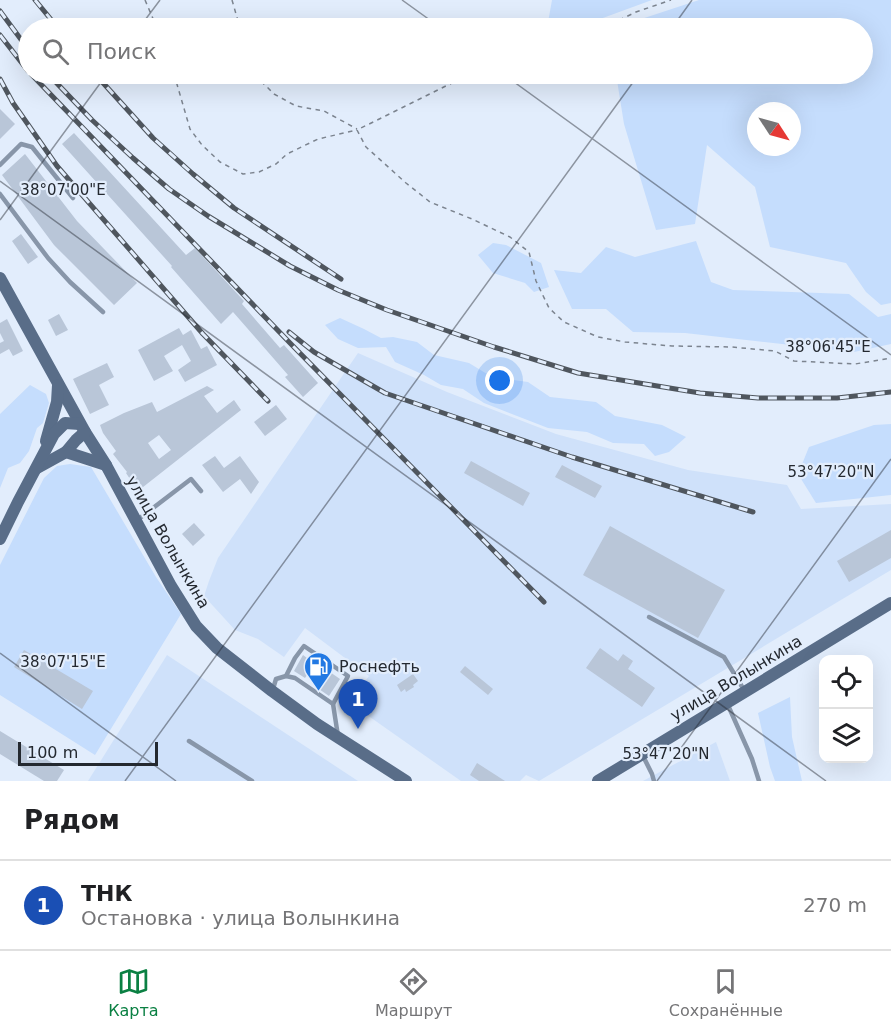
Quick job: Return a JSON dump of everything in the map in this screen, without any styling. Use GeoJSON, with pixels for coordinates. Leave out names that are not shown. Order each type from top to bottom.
{"type":"FeatureCollection","features":[{"type":"Feature","properties":{"kind":"street","name":"улица Волынкина"},"geometry":{"type":"LineString","coordinates":[[0,278],[58,384],[106,465],[171,586],[196,626],[218,648],[272,691],[406,781]]}},
{"type":"Feature","properties":{"kind":"street"},"geometry":{"type":"LineString","coordinates":[[37,468],[57,402],[58,384]]}},
{"type":"Feature","properties":{"kind":"street"},"geometry":{"type":"LineString","coordinates":[[0,539],[54,434],[65,423],[83,428],[66,452],[37,468]]}},
{"type":"Feature","properties":{"kind":"street"},"geometry":{"type":"LineString","coordinates":[[66,452],[106,465]]}},
{"type":"Feature","properties":{"kind":"street","name":"улица Волынкина"},"geometry":{"type":"LineString","coordinates":[[598,781],[891,603]]}},
{"type":"Feature","properties":{"kind":"lane"},"geometry":{"type":"LineString","coordinates":[[0,165],[21,144],[32,147],[73,198]]}},
{"type":"Feature","properties":{"kind":"lane"},"geometry":{"type":"LineString","coordinates":[[0,194],[48,258],[103,312]]}},
{"type":"Feature","properties":{"kind":"lane"},"geometry":{"type":"LineString","coordinates":[[136,521],[191,479],[201,491]]}},
{"type":"Feature","properties":{"kind":"lane"},"geometry":{"type":"LineString","coordinates":[[649,617],[724,657],[745,692]]}},
{"type":"Feature","properties":{"kind":"lane"},"geometry":{"type":"LineString","coordinates":[[286,676],[304,646],[348,676],[333,704],[339,738]]}},
{"type":"Feature","properties":{"kind":"lane"},"geometry":{"type":"LineString","coordinates":[[272,691],[276,679],[286,676],[295,678],[333,704]]}},
{"type":"Feature","properties":{"kind":"lane"},"geometry":{"type":"LineString","coordinates":[[727,703],[752,759],[759,781]]}},
{"type":"Feature","properties":{"kind":"lane"},"geometry":{"type":"LineString","coordinates":[[189,741],[252,781]]}},
{"type":"Feature","properties":{"kind":"lane"},"geometry":{"type":"LineString","coordinates":[[641,754],[649,766],[654,781]]}},
{"type":"Feature","properties":{"kind":"path"},"geometry":{"type":"LineString","coordinates":[[145,0],[153,18]]}},
{"type":"Feature","properties":{"kind":"path"},"geometry":{"type":"LineString","coordinates":[[232,0],[237,18]]}},
{"type":"Feature","properties":{"kind":"path"},"geometry":{"type":"LineString","coordinates":[[624,18],[671,0]]}},
{"type":"Feature","properties":{"kind":"path"},"geometry":{"type":"LineString","coordinates":[[177,84],[190,129],[202,145],[220,162],[243,174],[259,172],[276,164],[287,154],[318,139],[357,130],[450,84]]}},
{"type":"Feature","properties":{"kind":"path"},"geometry":{"type":"LineString","coordinates":[[264,84],[274,94],[296,106],[324,111],[357,130],[366,147],[430,202],[510,237],[529,252],[536,281],[549,308],[564,322],[598,337],[672,346],[732,347],[775,351],[794,361],[855,364],[891,358]]}},
{"type":"Feature","properties":{"kind":"shaded area"},"geometry":{"type":"Polygon","coordinates":[[[552,0],[652,0],[603,18],[549,18],[552,0]]]}},
{"type":"Feature","properties":{"kind":"shaded area"},"geometry":{"type":"Polygon","coordinates":[[[699,0],[891,0],[891,303],[881,305],[866,292],[846,263],[770,247],[755,187],[707,145],[695,224],[656,230],[624,124],[618,84],[873,84],[873,18],[644,18],[699,0]]]}},
{"type":"Feature","properties":{"kind":"shaded area"},"geometry":{"type":"Polygon","coordinates":[[[696,241],[711,282],[733,290],[849,294],[878,317],[891,314],[891,344],[854,352],[685,333],[633,332],[606,309],[572,309],[554,270],[581,273],[606,247],[635,257],[696,241]]]}},
{"type":"Feature","properties":{"kind":"shaded area"},"geometry":{"type":"Polygon","coordinates":[[[493,243],[506,245],[541,263],[549,287],[534,292],[525,283],[493,273],[478,255],[493,243]]]}},
{"type":"Feature","properties":{"kind":"shaded area"},"geometry":{"type":"Polygon","coordinates":[[[340,318],[381,338],[393,337],[417,342],[434,355],[469,363],[492,377],[528,382],[550,397],[596,402],[615,416],[662,425],[686,437],[669,452],[655,456],[644,444],[613,443],[587,432],[548,428],[484,403],[463,389],[441,385],[395,362],[386,347],[358,348],[338,339],[325,325],[340,318]]]}},
{"type":"Feature","properties":{"kind":"shaded area"},"geometry":{"type":"Polygon","coordinates":[[[358,353],[447,392],[556,434],[688,470],[787,485],[801,509],[891,504],[891,570],[539,781],[526,775],[520,781],[461,781],[350,703],[369,676],[305,628],[284,657],[258,639],[235,630],[204,596],[218,558],[358,353]]]}},
{"type":"Feature","properties":{"kind":"shaded area"},"geometry":{"type":"Polygon","coordinates":[[[30,385],[46,394],[49,403],[43,423],[37,428],[29,451],[20,463],[8,468],[0,488],[0,414],[30,385]]]}},
{"type":"Feature","properties":{"kind":"shaded area"},"geometry":{"type":"Polygon","coordinates":[[[891,424],[891,495],[816,503],[798,474],[809,447],[874,425],[891,424]]]}},
{"type":"Feature","properties":{"kind":"shaded area"},"geometry":{"type":"Polygon","coordinates":[[[70,464],[91,467],[156,577],[181,614],[95,755],[0,695],[0,565],[44,478],[57,466],[70,464]]]}},
{"type":"Feature","properties":{"kind":"shaded area"},"geometry":{"type":"Polygon","coordinates":[[[167,655],[358,781],[88,781],[167,655]]]}},
{"type":"Feature","properties":{"kind":"shaded area"},"geometry":{"type":"Polygon","coordinates":[[[790,697],[792,737],[802,781],[775,781],[758,713],[790,697]]]}},
{"type":"Feature","properties":{"kind":"shaded area"},"geometry":{"type":"Polygon","coordinates":[[[716,742],[730,781],[643,781],[716,742]]]}},
{"type":"Feature","properties":{"kind":"building"},"geometry":{"type":"Polygon","coordinates":[[[0,109],[15,124],[0,139],[0,109]]]}},
{"type":"Feature","properties":{"kind":"building"},"geometry":{"type":"Polygon","coordinates":[[[74,133],[186,255],[195,248],[244,301],[242,304],[280,348],[284,345],[318,383],[303,397],[285,377],[288,375],[233,312],[221,324],[62,144],[74,133]]]}},
{"type":"Feature","properties":{"kind":"building"},"geometry":{"type":"Polygon","coordinates":[[[25,154],[77,221],[137,283],[114,305],[54,245],[2,175],[25,154]]]}},
{"type":"Feature","properties":{"kind":"building"},"geometry":{"type":"Polygon","coordinates":[[[21,234],[38,257],[28,264],[12,241],[21,234]]]}},
{"type":"Feature","properties":{"kind":"building"},"geometry":{"type":"Polygon","coordinates":[[[59,314],[68,330],[56,336],[48,320],[59,314]]]}},
{"type":"Feature","properties":{"kind":"building"},"geometry":{"type":"Polygon","coordinates":[[[7,319],[23,351],[13,356],[9,349],[0,354],[0,343],[4,341],[0,333],[0,323],[7,319]]]}},
{"type":"Feature","properties":{"kind":"building"},"geometry":{"type":"Polygon","coordinates":[[[179,328],[183,335],[191,330],[201,349],[207,346],[217,365],[185,382],[178,370],[191,361],[182,345],[164,356],[173,371],[154,381],[138,350],[179,328]]]}},
{"type":"Feature","properties":{"kind":"building"},"geometry":{"type":"Polygon","coordinates":[[[107,363],[114,377],[99,385],[109,405],[90,414],[73,379],[107,363]]]}},
{"type":"Feature","properties":{"kind":"building"},"geometry":{"type":"Polygon","coordinates":[[[207,386],[214,390],[204,396],[217,413],[234,400],[241,410],[138,491],[113,454],[116,451],[100,425],[152,402],[157,412],[207,386]],[[159,435],[148,443],[159,459],[171,450],[159,435]]]}},
{"type":"Feature","properties":{"kind":"building"},"geometry":{"type":"Polygon","coordinates":[[[276,405],[287,419],[265,436],[254,422],[276,405]]]}},
{"type":"Feature","properties":{"kind":"building"},"geometry":{"type":"Polygon","coordinates":[[[215,456],[224,468],[240,456],[259,482],[251,494],[240,479],[223,492],[202,465],[215,456]]]}},
{"type":"Feature","properties":{"kind":"building"},"geometry":{"type":"Polygon","coordinates":[[[471,461],[530,493],[523,506],[464,473],[471,461]]]}},
{"type":"Feature","properties":{"kind":"building"},"geometry":{"type":"Polygon","coordinates":[[[562,465],[602,486],[595,498],[555,477],[562,465]]]}},
{"type":"Feature","properties":{"kind":"building"},"geometry":{"type":"Polygon","coordinates":[[[194,523],[205,535],[193,546],[182,534],[194,523]]]}},
{"type":"Feature","properties":{"kind":"building"},"geometry":{"type":"Polygon","coordinates":[[[610,526],[725,590],[698,638],[583,575],[610,526]]]}},
{"type":"Feature","properties":{"kind":"building"},"geometry":{"type":"Polygon","coordinates":[[[891,530],[891,558],[849,582],[837,561],[891,530]]]}},
{"type":"Feature","properties":{"kind":"building"},"geometry":{"type":"Polygon","coordinates":[[[600,648],[618,661],[623,654],[633,661],[628,669],[655,688],[642,707],[586,668],[600,648]]]}},
{"type":"Feature","properties":{"kind":"building"},"geometry":{"type":"Polygon","coordinates":[[[24,650],[93,691],[82,709],[14,667],[24,650]]]}},
{"type":"Feature","properties":{"kind":"building"},"geometry":{"type":"Polygon","coordinates":[[[303,655],[315,664],[305,678],[294,671],[303,655]]]}},
{"type":"Feature","properties":{"kind":"building"},"geometry":{"type":"Polygon","coordinates":[[[465,666],[493,689],[488,695],[460,672],[465,666]]]}},
{"type":"Feature","properties":{"kind":"building"},"geometry":{"type":"Polygon","coordinates":[[[327,670],[340,679],[329,696],[316,687],[327,670]]]}},
{"type":"Feature","properties":{"kind":"building"},"geometry":{"type":"Polygon","coordinates":[[[413,674],[418,681],[413,685],[414,687],[401,692],[397,685],[413,674]]]}},
{"type":"Feature","properties":{"kind":"building"},"geometry":{"type":"Polygon","coordinates":[[[0,731],[64,770],[57,781],[44,781],[0,754],[0,731]]]}},
{"type":"Feature","properties":{"kind":"building"},"geometry":{"type":"Polygon","coordinates":[[[477,763],[505,781],[479,781],[470,775],[477,763]]]}},
{"type":"Feature","properties":{"kind":"railway"},"geometry":{"type":"LineString","coordinates":[[35,0],[50,18]]}},
{"type":"Feature","properties":{"kind":"railway"},"geometry":{"type":"LineString","coordinates":[[0,11],[18,35]]}},
{"type":"Feature","properties":{"kind":"railway"},"geometry":{"type":"LineString","coordinates":[[0,35],[18,58]]}},
{"type":"Feature","properties":{"kind":"railway"},"geometry":{"type":"LineString","coordinates":[[0,79],[13,103],[57,166],[203,334],[268,401]]}},
{"type":"Feature","properties":{"kind":"railway"},"geometry":{"type":"LineString","coordinates":[[41,84],[544,602]]}},
{"type":"Feature","properties":{"kind":"railway"},"geometry":{"type":"LineString","coordinates":[[58,84],[133,158],[169,189],[208,216],[290,266],[338,290],[387,310],[578,373],[700,393],[758,398],[837,398],[891,392]]}},
{"type":"Feature","properties":{"kind":"railway"},"geometry":{"type":"LineString","coordinates":[[104,84],[153,138],[234,208],[341,279]]}},
{"type":"Feature","properties":{"kind":"railway"},"geometry":{"type":"LineString","coordinates":[[289,332],[314,352],[385,393],[572,457],[753,512]]}},
{"type":"Feature","properties":{"kind":"place","name":"Роснефть"},"geometry":{"type":"Point","coordinates":[318,692]}},
{"type":"Feature","properties":{"kind":"place","name":"ТНК"},"geometry":{"type":"Point","coordinates":[358,729]}}]}
